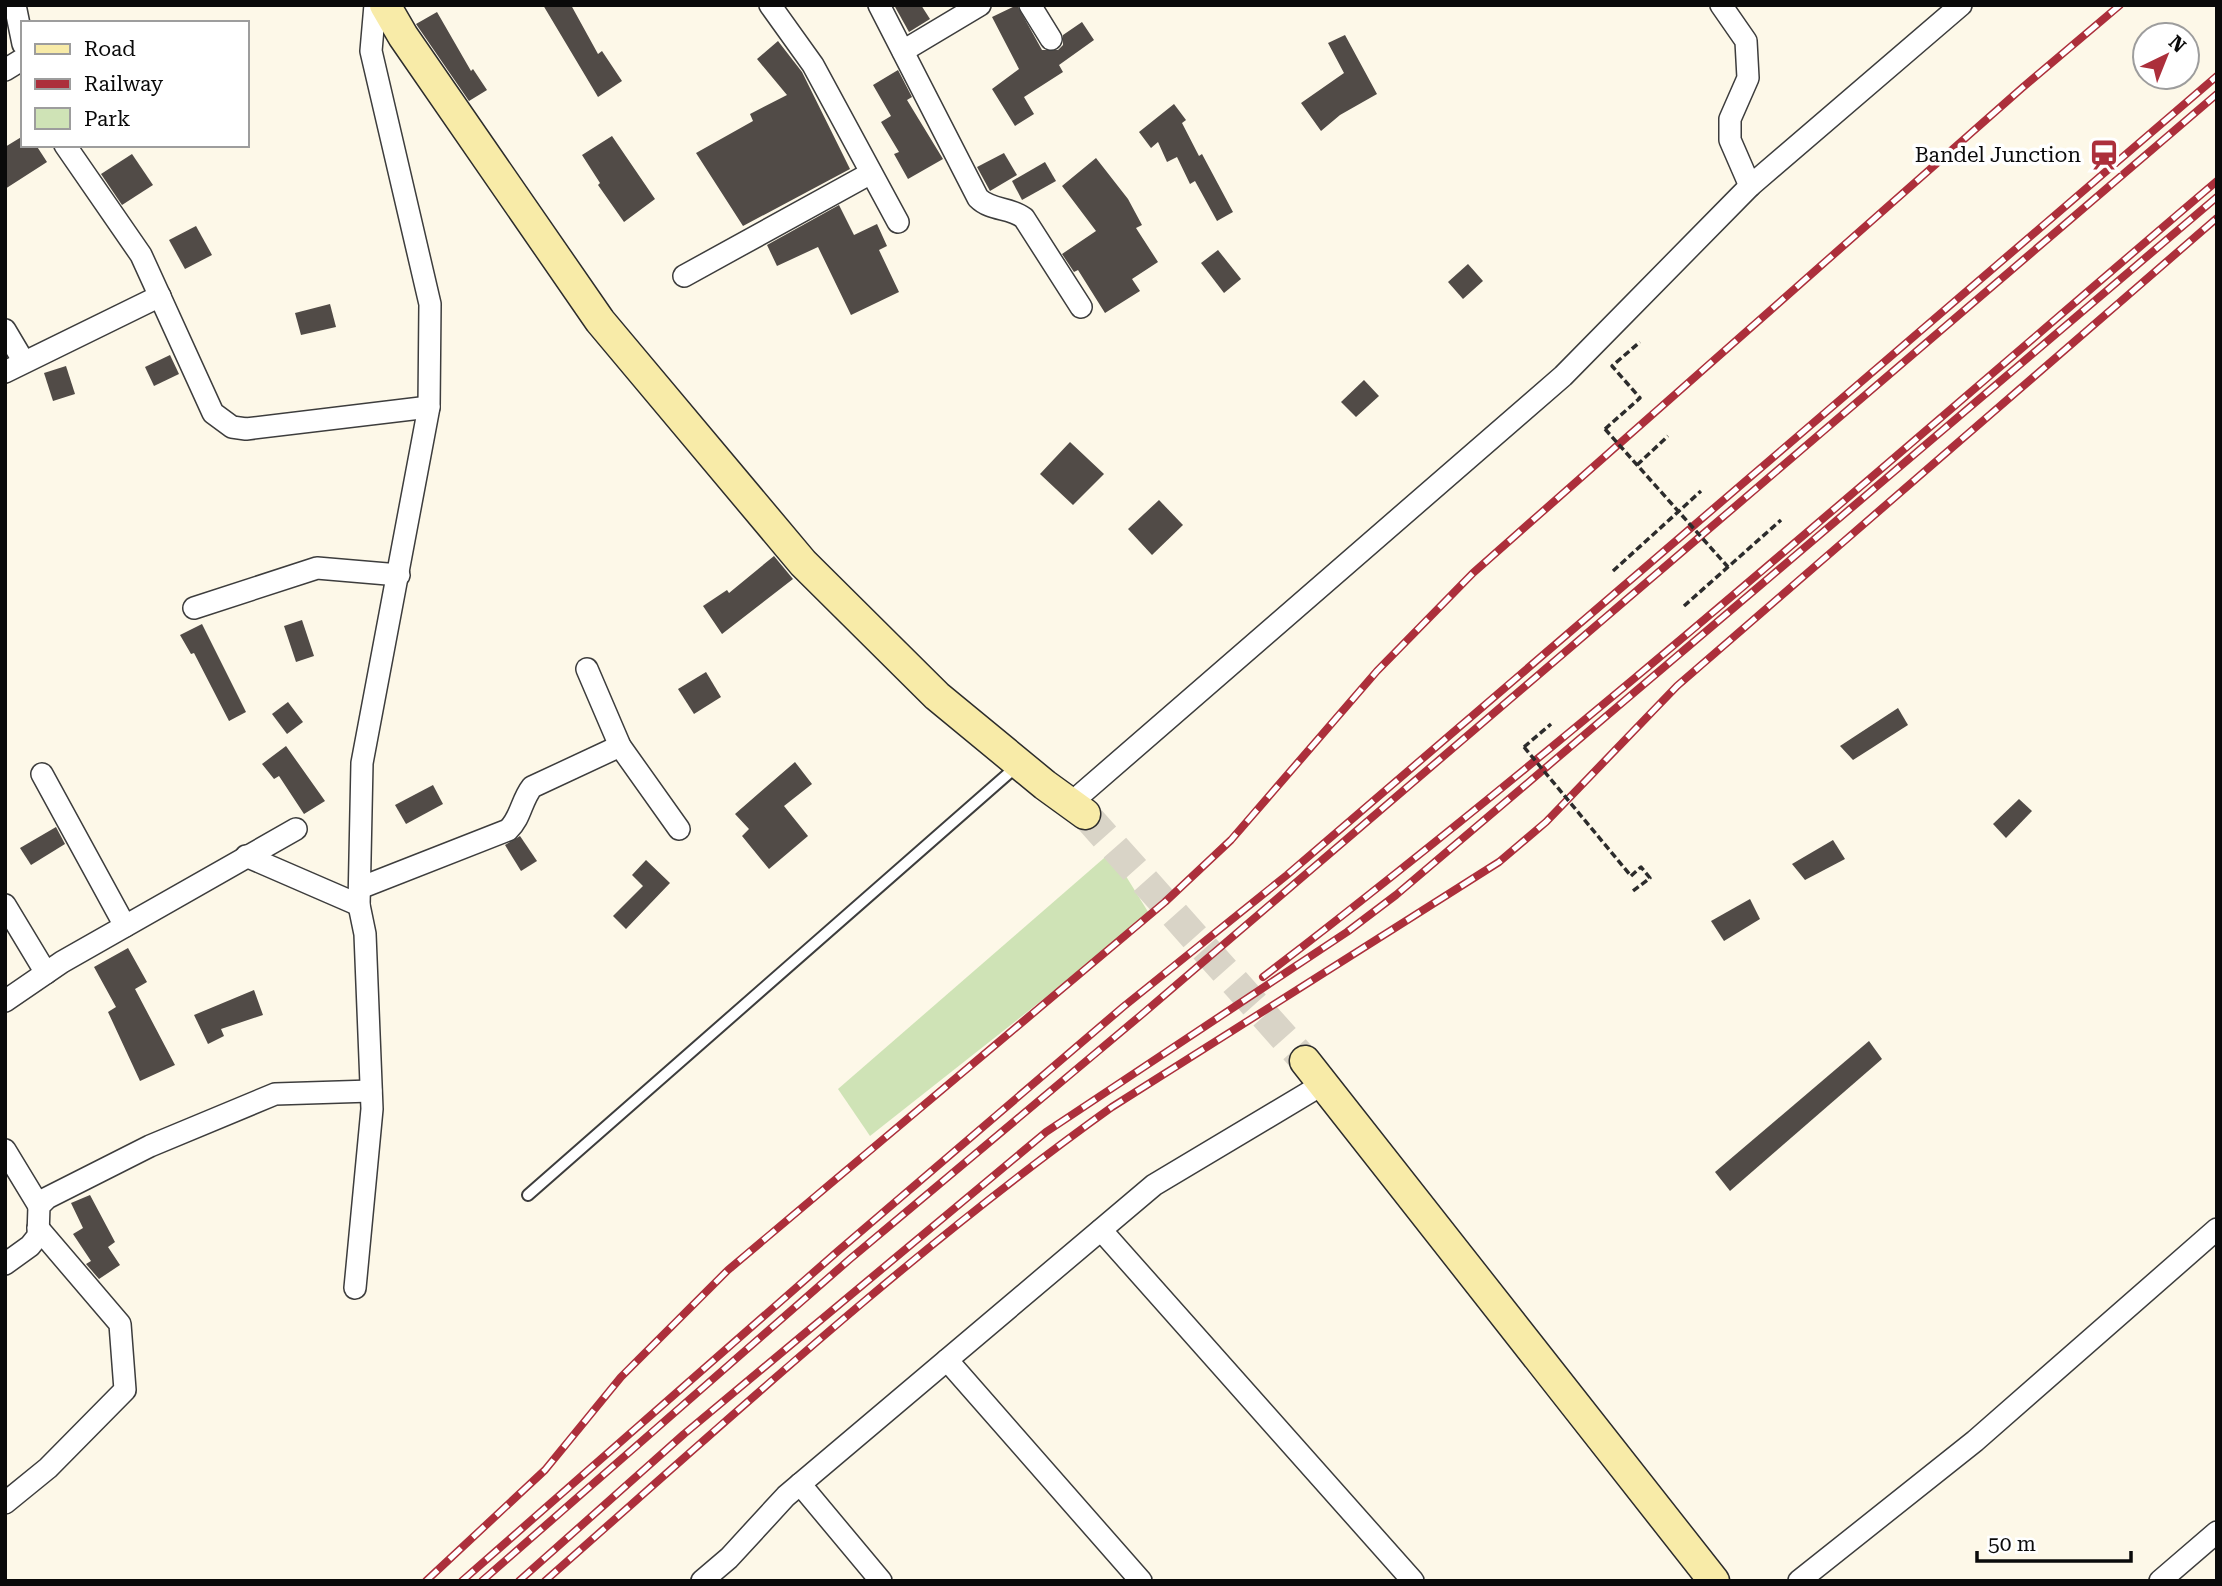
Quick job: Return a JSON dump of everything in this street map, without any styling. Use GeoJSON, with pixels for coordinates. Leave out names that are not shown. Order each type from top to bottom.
{"type":"FeatureCollection","features":[{"type":"Feature","properties":{"kind":"street"},"geometry":{"type":"LineString","coordinates":[[15,5],[21,34]]}},
{"type":"Feature","properties":{"kind":"street"},"geometry":{"type":"LineString","coordinates":[[355,1287],[371,1091],[365,934],[360,897],[362,763],[429,407],[430,304],[371,51],[374,5]]}},
{"type":"Feature","properties":{"kind":"street"},"geometry":{"type":"LineString","coordinates":[[385,5],[402,36],[600,321],[803,563],[937,696],[1019,764],[1078,808],[1563,376],[1750,186],[1961,5]]}},
{"type":"Feature","properties":{"kind":"street"},"geometry":{"type":"LineString","coordinates":[[770,5],[813,65],[898,222]]}},
{"type":"Feature","properties":{"kind":"street"},"geometry":{"type":"LineString","coordinates":[[879,5],[978,198],[985,205],[1017,212],[1024,218],[1082,307]]}},
{"type":"Feature","properties":{"kind":"street"},"geometry":{"type":"LineString","coordinates":[[903,51],[980,5]]}},
{"type":"Feature","properties":{"kind":"street"},"geometry":{"type":"LineString","coordinates":[[1030,5],[1051,38]]}},
{"type":"Feature","properties":{"kind":"street"},"geometry":{"type":"LineString","coordinates":[[1721,5],[1746,41],[1748,78],[1730,119],[1730,140],[1750,186]]}},
{"type":"Feature","properties":{"kind":"street"},"geometry":{"type":"LineString","coordinates":[[5,70],[21,60]]}},
{"type":"Feature","properties":{"kind":"street"},"geometry":{"type":"LineString","coordinates":[[66,147],[141,255],[213,413],[232,427],[246,429],[429,407]]}},
{"type":"Feature","properties":{"kind":"street"},"geometry":{"type":"LineString","coordinates":[[684,276],[871,173]]}},
{"type":"Feature","properties":{"kind":"street"},"geometry":{"type":"LineString","coordinates":[[5,330],[15,367],[160,296]]}},
{"type":"Feature","properties":{"kind":"street"},"geometry":{"type":"LineString","coordinates":[[194,608],[317,568],[399,575]]}},
{"type":"Feature","properties":{"kind":"street"},"geometry":{"type":"LineString","coordinates":[[587,669],[620,746],[679,829]]}},
{"type":"Feature","properties":{"kind":"street"},"geometry":{"type":"LineString","coordinates":[[246,856],[360,897],[508,830],[517,822],[524,797],[532,787],[620,746]]}},
{"type":"Feature","properties":{"kind":"street"},"geometry":{"type":"LineString","coordinates":[[42,774],[125,926]]}},
{"type":"Feature","properties":{"kind":"street"},"geometry":{"type":"LineString","coordinates":[[5,1001],[125,926],[296,829]]}},
{"type":"Feature","properties":{"kind":"street"},"geometry":{"type":"LineString","coordinates":[[5,905],[46,973]]}},
{"type":"Feature","properties":{"kind":"street"},"geometry":{"type":"LineString","coordinates":[[1304,1061],[1714,1581]]}},
{"type":"Feature","properties":{"kind":"street"},"geometry":{"type":"LineString","coordinates":[[702,1581],[729,1558],[758,1524],[800,1484],[1154,1185],[1323,1084]]}},
{"type":"Feature","properties":{"kind":"street"},"geometry":{"type":"LineString","coordinates":[[39,1206],[57,1192],[150,1146],[275,1094],[371,1091]]}},
{"type":"Feature","properties":{"kind":"street"},"geometry":{"type":"LineString","coordinates":[[5,1150],[39,1206],[38,1236],[30,1246],[5,1264]]}},
{"type":"Feature","properties":{"kind":"street"},"geometry":{"type":"LineString","coordinates":[[5,1503],[48,1468],[125,1390],[120,1324],[38,1228]]}},
{"type":"Feature","properties":{"kind":"street"},"geometry":{"type":"LineString","coordinates":[[1799,1581],[1975,1441],[2217,1229]]}},
{"type":"Feature","properties":{"kind":"street"},"geometry":{"type":"LineString","coordinates":[[1101,1230],[1413,1581]]}},
{"type":"Feature","properties":{"kind":"street"},"geometry":{"type":"LineString","coordinates":[[947,1360],[1141,1581]]}},
{"type":"Feature","properties":{"kind":"street"},"geometry":{"type":"LineString","coordinates":[[800,1484],[881,1581]]}},
{"type":"Feature","properties":{"kind":"street"},"geometry":{"type":"LineString","coordinates":[[2160,1581],[2217,1532]]}},
{"type":"Feature","properties":{"kind":"lane"},"geometry":{"type":"LineString","coordinates":[[528,1195],[1019,764]]}},
{"type":"Feature","properties":{"kind":"path"},"geometry":{"type":"LineString","coordinates":[[1640,342],[1612,366],[1640,397],[1605,429],[1728,567]]}},
{"type":"Feature","properties":{"kind":"path"},"geometry":{"type":"LineString","coordinates":[[1637,465],[1668,436]]}},
{"type":"Feature","properties":{"kind":"path"},"geometry":{"type":"LineString","coordinates":[[1613,571],[1701,491]]}},
{"type":"Feature","properties":{"kind":"path"},"geometry":{"type":"LineString","coordinates":[[1684,606],[1781,520]]}},
{"type":"Feature","properties":{"kind":"path"},"geometry":{"type":"LineString","coordinates":[[1552,724],[1524,747],[1631,876],[1641,867],[1650,878],[1633,891]]}},
{"type":"Feature","properties":{"kind":"green space"},"geometry":{"type":"Polygon","coordinates":[[[1111,852],[1150,915],[870,1136],[838,1089],[1111,852]]]}},
{"type":"Feature","properties":{"kind":"building"},"geometry":{"type":"Polygon","coordinates":[[[543,5],[571,5],[598,54],[602,51],[622,81],[598,97],[543,5]]]}},
{"type":"Feature","properties":{"kind":"building"},"geometry":{"type":"Polygon","coordinates":[[[894,5],[921,5],[930,19],[909,32],[894,5]]]}},
{"type":"Feature","properties":{"kind":"building"},"geometry":{"type":"Polygon","coordinates":[[[1017,5],[1042,50],[1058,50],[1063,45],[1063,35],[1082,22],[1094,40],[1059,65],[1063,72],[1024,97],[1034,114],[1015,126],[992,89],[1019,69],[992,17],[1017,5]]]}},
{"type":"Feature","properties":{"kind":"building"},"geometry":{"type":"Polygon","coordinates":[[[437,12],[471,71],[473,69],[487,90],[469,101],[416,24],[437,12]]]}},
{"type":"Feature","properties":{"kind":"building"},"geometry":{"type":"Polygon","coordinates":[[[1345,35],[1377,94],[1340,115],[1321,131],[1301,103],[1344,73],[1328,43],[1345,35]]]}},
{"type":"Feature","properties":{"kind":"building"},"geometry":{"type":"Polygon","coordinates":[[[778,41],[802,72],[850,169],[743,226],[696,153],[753,121],[750,114],[787,95],[757,59],[778,41]]]}},
{"type":"Feature","properties":{"kind":"building"},"geometry":{"type":"Polygon","coordinates":[[[898,70],[912,97],[907,100],[943,159],[908,179],[894,154],[899,152],[881,122],[891,116],[873,85],[898,70]]]}},
{"type":"Feature","properties":{"kind":"building"},"geometry":{"type":"Polygon","coordinates":[[[1174,104],[1186,120],[1182,123],[1199,156],[1202,154],[1233,212],[1217,221],[1195,181],[1190,184],[1177,157],[1167,162],[1158,142],[1151,148],[1139,132],[1174,104]]]}},
{"type":"Feature","properties":{"kind":"building"},"geometry":{"type":"Polygon","coordinates":[[[612,136],[655,199],[624,222],[598,185],[600,183],[582,155],[612,136]]]}},
{"type":"Feature","properties":{"kind":"building"},"geometry":{"type":"Polygon","coordinates":[[[21,137],[21,147],[37,147],[47,162],[5,189],[5,147],[21,137]]]}},
{"type":"Feature","properties":{"kind":"building"},"geometry":{"type":"Polygon","coordinates":[[[1004,153],[1017,175],[990,191],[977,167],[1004,153]]]}},
{"type":"Feature","properties":{"kind":"building"},"geometry":{"type":"Polygon","coordinates":[[[132,154],[153,185],[122,205],[101,174],[132,154]]]}},
{"type":"Feature","properties":{"kind":"building"},"geometry":{"type":"Polygon","coordinates":[[[1096,158],[1128,199],[1142,225],[1136,228],[1158,262],[1132,279],[1140,291],[1105,313],[1078,270],[1074,272],[1062,254],[1096,231],[1062,186],[1096,158]]]}},
{"type":"Feature","properties":{"kind":"building"},"geometry":{"type":"Polygon","coordinates":[[[1045,162],[1056,181],[1022,200],[1012,181],[1045,162]]]}},
{"type":"Feature","properties":{"kind":"building"},"geometry":{"type":"Polygon","coordinates":[[[839,205],[854,235],[877,224],[887,246],[879,250],[899,292],[851,315],[818,247],[777,266],[767,245],[839,205]]]}},
{"type":"Feature","properties":{"kind":"building"},"geometry":{"type":"Polygon","coordinates":[[[196,226],[212,255],[185,269],[169,240],[196,226]]]}},
{"type":"Feature","properties":{"kind":"building"},"geometry":{"type":"Polygon","coordinates":[[[1218,250],[1241,279],[1224,293],[1201,263],[1218,250]]]}},
{"type":"Feature","properties":{"kind":"building"},"geometry":{"type":"Polygon","coordinates":[[[1468,264],[1483,281],[1463,299],[1448,282],[1468,264]]]}},
{"type":"Feature","properties":{"kind":"building"},"geometry":{"type":"Polygon","coordinates":[[[330,304],[336,327],[301,335],[295,313],[330,304]]]}},
{"type":"Feature","properties":{"kind":"building"},"geometry":{"type":"Polygon","coordinates":[[[170,355],[179,374],[154,386],[145,367],[170,355]]]}},
{"type":"Feature","properties":{"kind":"building"},"geometry":{"type":"Polygon","coordinates":[[[66,366],[75,394],[53,401],[44,373],[66,366]]]}},
{"type":"Feature","properties":{"kind":"building"},"geometry":{"type":"Polygon","coordinates":[[[1364,380],[1379,396],[1356,417],[1341,402],[1364,380]]]}},
{"type":"Feature","properties":{"kind":"building"},"geometry":{"type":"Polygon","coordinates":[[[1070,442],[1104,474],[1073,505],[1040,474],[1070,442]]]}},
{"type":"Feature","properties":{"kind":"building"},"geometry":{"type":"Polygon","coordinates":[[[1159,500],[1183,525],[1152,555],[1128,529],[1159,500]]]}},
{"type":"Feature","properties":{"kind":"building"},"geometry":{"type":"Polygon","coordinates":[[[774,556],[793,579],[722,634],[703,606],[727,590],[729,593],[774,556]]]}},
{"type":"Feature","properties":{"kind":"building"},"geometry":{"type":"Polygon","coordinates":[[[302,620],[314,656],[296,662],[284,626],[302,620]]]}},
{"type":"Feature","properties":{"kind":"building"},"geometry":{"type":"Polygon","coordinates":[[[202,624],[246,712],[229,721],[194,653],[191,654],[180,635],[202,624]]]}},
{"type":"Feature","properties":{"kind":"building"},"geometry":{"type":"Polygon","coordinates":[[[706,672],[721,697],[694,714],[678,689],[706,672]]]}},
{"type":"Feature","properties":{"kind":"building"},"geometry":{"type":"Polygon","coordinates":[[[288,702],[303,722],[287,734],[272,714],[288,702]]]}},
{"type":"Feature","properties":{"kind":"building"},"geometry":{"type":"Polygon","coordinates":[[[1898,708],[1908,725],[1853,760],[1840,746],[1898,708]]]}},
{"type":"Feature","properties":{"kind":"building"},"geometry":{"type":"Polygon","coordinates":[[[286,746],[325,801],[304,814],[279,776],[274,779],[262,764],[286,746]]]}},
{"type":"Feature","properties":{"kind":"building"},"geometry":{"type":"Polygon","coordinates":[[[795,762],[812,784],[784,806],[808,836],[769,869],[742,836],[749,829],[735,814],[795,762]]]}},
{"type":"Feature","properties":{"kind":"building"},"geometry":{"type":"Polygon","coordinates":[[[433,785],[443,804],[406,824],[395,805],[433,785]]]}},
{"type":"Feature","properties":{"kind":"building"},"geometry":{"type":"Polygon","coordinates":[[[2019,799],[2032,811],[2006,838],[1993,824],[2019,799]]]}},
{"type":"Feature","properties":{"kind":"building"},"geometry":{"type":"Polygon","coordinates":[[[56,827],[65,844],[31,865],[20,848],[56,827]]]}},
{"type":"Feature","properties":{"kind":"building"},"geometry":{"type":"Polygon","coordinates":[[[520,836],[537,861],[521,871],[505,845],[520,836]]]}},
{"type":"Feature","properties":{"kind":"building"},"geometry":{"type":"Polygon","coordinates":[[[1833,840],[1845,859],[1805,880],[1792,864],[1833,840]]]}},
{"type":"Feature","properties":{"kind":"building"},"geometry":{"type":"Polygon","coordinates":[[[646,860],[670,883],[626,929],[613,916],[643,886],[632,875],[646,860]]]}},
{"type":"Feature","properties":{"kind":"building"},"geometry":{"type":"Polygon","coordinates":[[[1750,899],[1760,919],[1724,941],[1711,921],[1750,899]]]}},
{"type":"Feature","properties":{"kind":"building"},"geometry":{"type":"Polygon","coordinates":[[[128,948],[147,982],[135,989],[175,1065],[140,1081],[108,1012],[116,1007],[94,967],[128,948]]]}},
{"type":"Feature","properties":{"kind":"building"},"geometry":{"type":"Polygon","coordinates":[[[254,990],[263,1015],[221,1029],[224,1036],[208,1044],[194,1015],[254,990]]]}},
{"type":"Feature","properties":{"kind":"building"},"geometry":{"type":"Polygon","coordinates":[[[1869,1041],[1882,1059],[1730,1191],[1715,1172],[1869,1041]]]}},
{"type":"Feature","properties":{"kind":"building"},"geometry":{"type":"Polygon","coordinates":[[[90,1195],[115,1242],[108,1247],[120,1265],[99,1279],[86,1264],[91,1261],[73,1234],[83,1228],[71,1203],[90,1195]]]}},
{"type":"Feature","properties":{"kind":"tunnel"},"geometry":{"type":"LineString","coordinates":[[1085,814],[1305,1061]]}},
{"type":"Feature","properties":{"kind":"railway"},"geometry":{"type":"LineString","coordinates":[[426,1581],[545,1470],[621,1377],[728,1270],[1165,902],[1231,840],[1377,671],[1473,573],[2022,88],[2120,5]]}},
{"type":"Feature","properties":{"kind":"railway"},"geometry":{"type":"LineString","coordinates":[[462,1581],[838,1251],[1123,1007],[1287,875],[2217,76]]}},
{"type":"Feature","properties":{"kind":"railway"},"geometry":{"type":"LineString","coordinates":[[482,1581],[850,1259],[1140,1016],[2217,94]]}},
{"type":"Feature","properties":{"kind":"railway"},"geometry":{"type":"LineString","coordinates":[[1263,977],[1507,784],[1626,685],[2217,181]]}},
{"type":"Feature","properties":{"kind":"railway"},"geometry":{"type":"LineString","coordinates":[[519,1581],[684,1434],[1046,1132],[1347,932],[1396,895],[2217,197]]}},
{"type":"Feature","properties":{"kind":"railway"},"geometry":{"type":"LineString","coordinates":[[545,1581],[823,1336],[965,1218],[1038,1162],[1112,1107],[1499,862],[1546,822],[1677,686],[2217,218]]}},
{"type":"Feature","properties":{"kind":"place","name":"Bandel Junction"},"geometry":{"type":"Point","coordinates":[2104,155]}}]}
